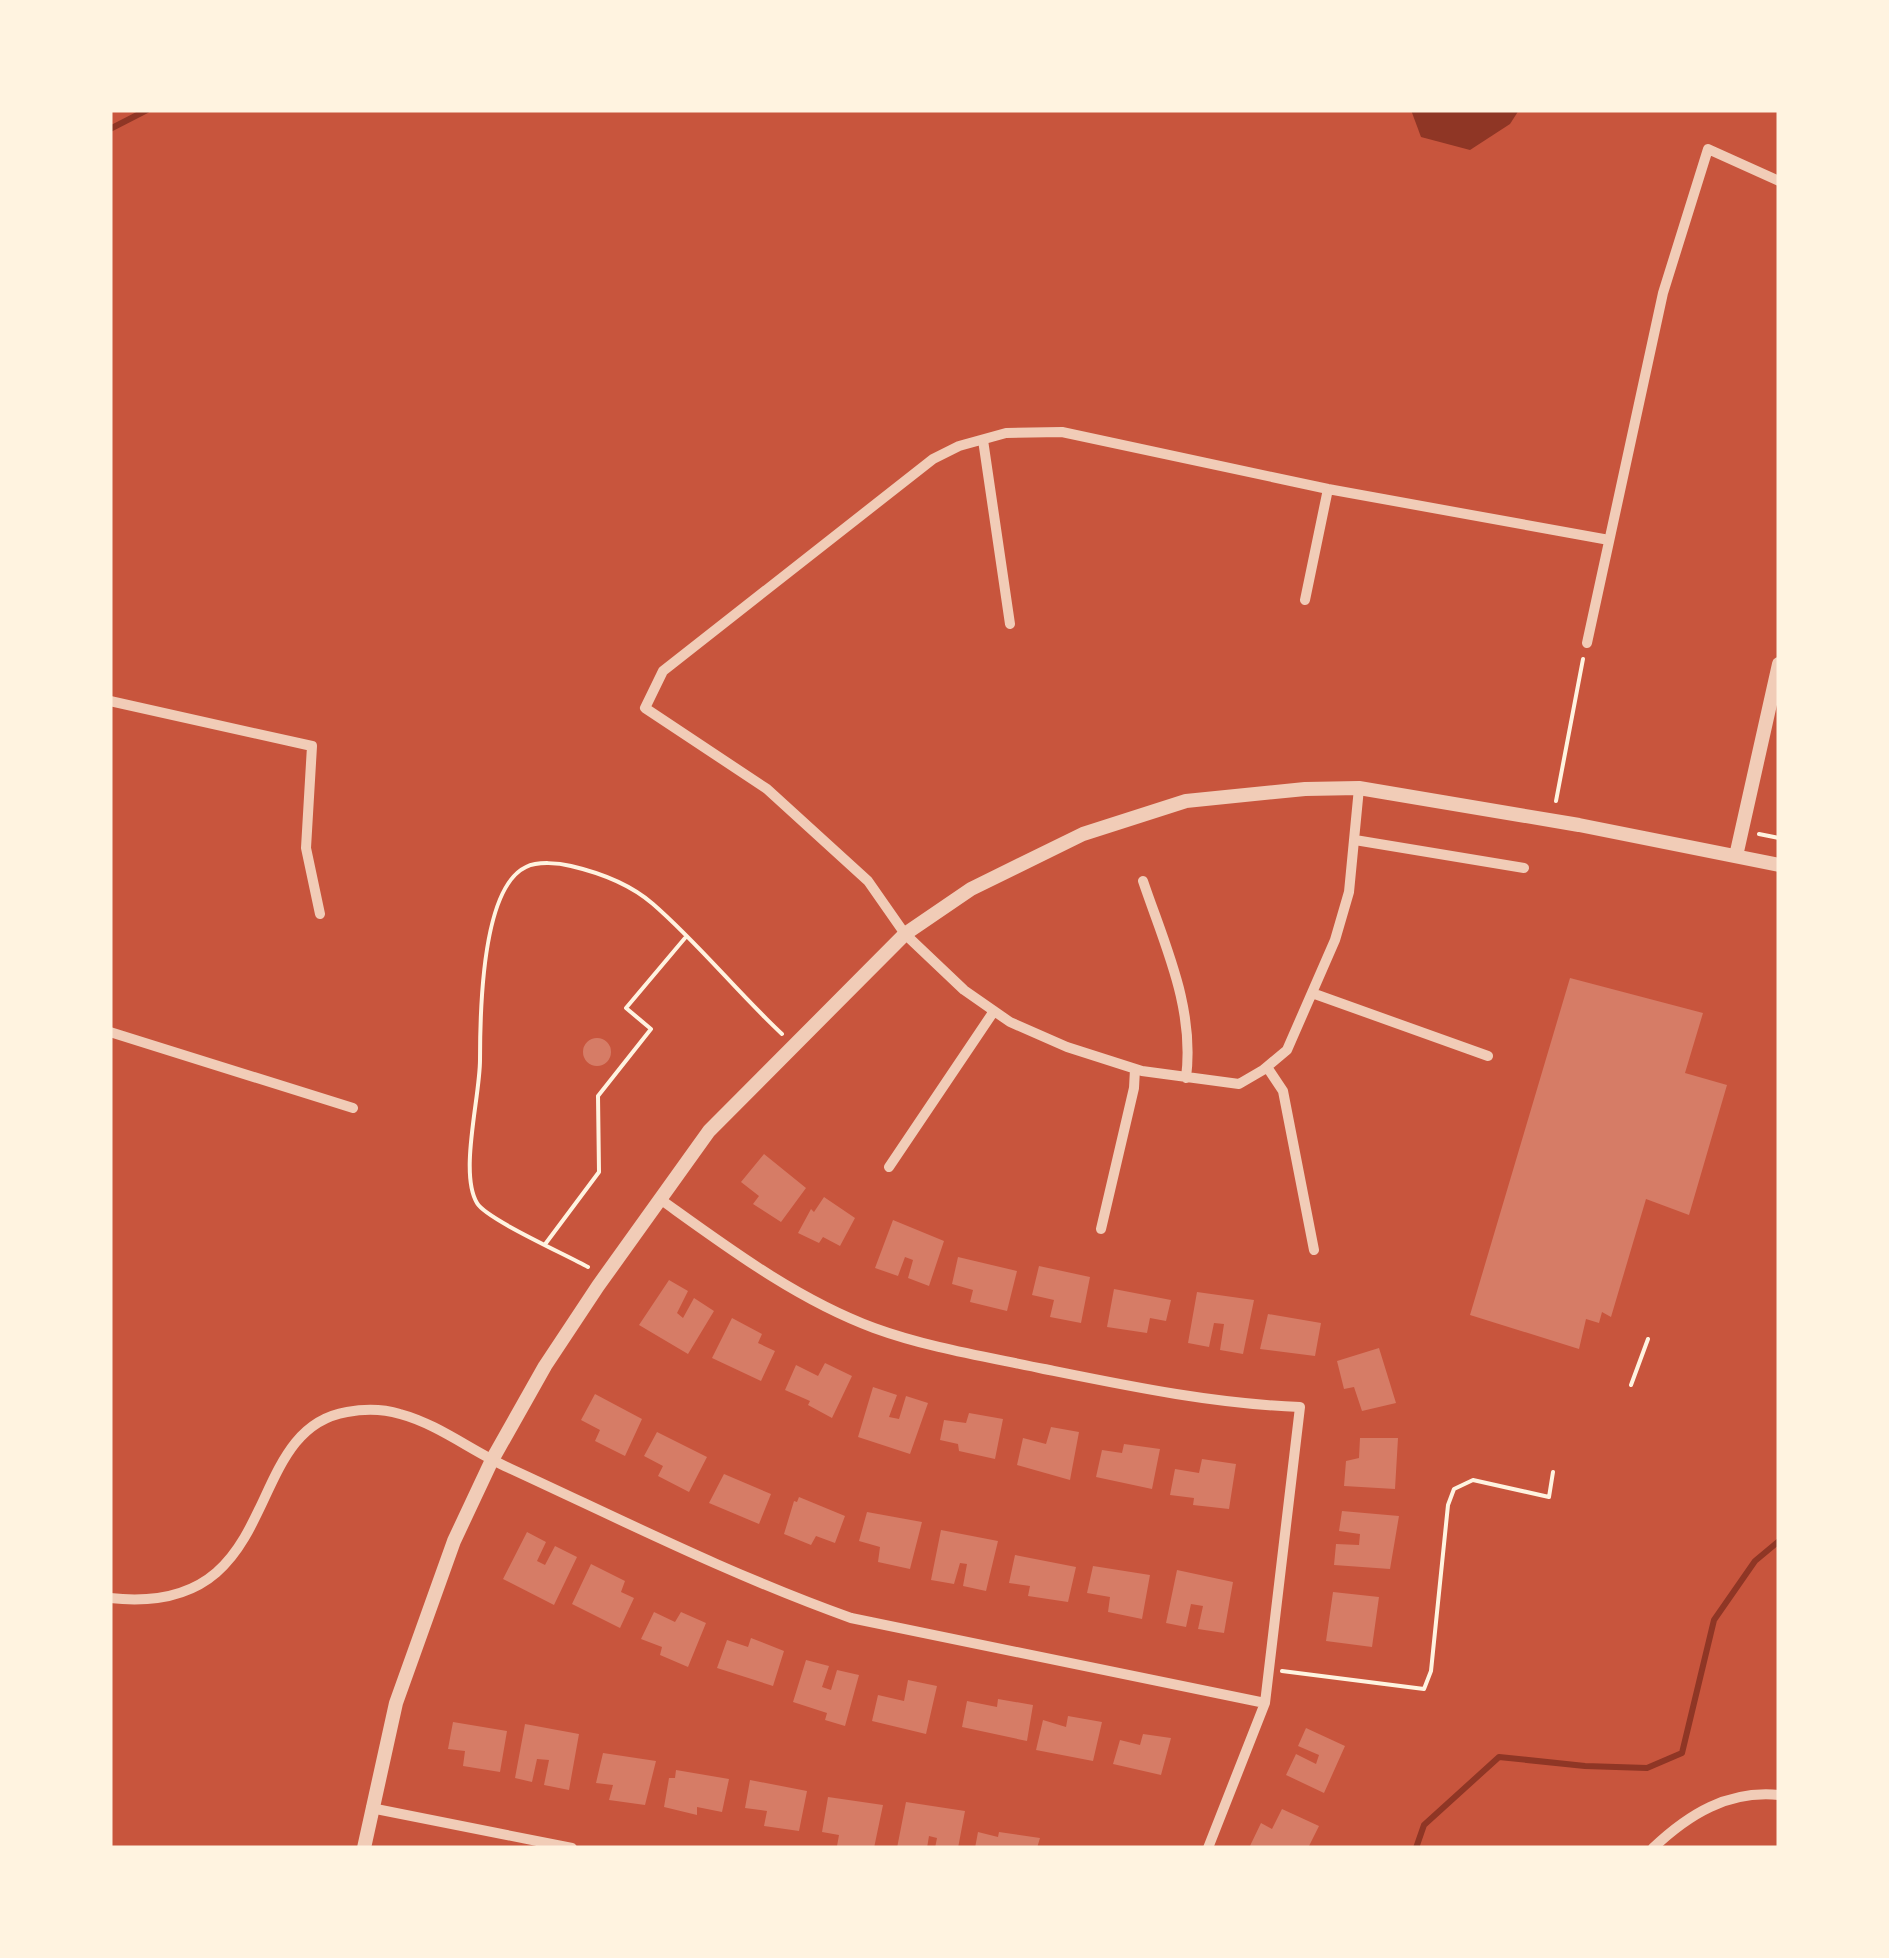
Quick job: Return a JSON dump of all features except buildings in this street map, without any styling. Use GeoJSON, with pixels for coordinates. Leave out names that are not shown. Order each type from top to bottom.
{"type":"FeatureCollection","features":[{"type":"Feature","properties":{"kind":"street"},"geometry":{"type":"LineString","coordinates":[[1586,643],[1663,293],[1708,149],[1779,181]]}},
{"type":"Feature","properties":{"kind":"street"},"geometry":{"type":"LineString","coordinates":[[1358,788],[1349,892],[1334,940],[1287,1050],[1239,1084],[1135,1069],[1067,1048],[1010,1022],[964,990],[904,934],[868,881],[816,831],[767,789],[644,708],[664,672],[933,459],[958,446],[1006,433],[1062,432],[1328,489],[1609,540]]}},
{"type":"Feature","properties":{"kind":"street"},"geometry":{"type":"LineString","coordinates":[[982,440],[1010,624]]}},
{"type":"Feature","properties":{"kind":"street"},"geometry":{"type":"LineString","coordinates":[[1305,600],[1328,489]]}},
{"type":"Feature","properties":{"kind":"street"},"geometry":{"type":"LineString","coordinates":[[1736,856],[1779,664]]}},
{"type":"Feature","properties":{"kind":"street"},"geometry":{"type":"LineString","coordinates":[[110,701],[312,746],[306,848],[320,914]]}},
{"type":"Feature","properties":{"kind":"street"},"geometry":{"type":"LineString","coordinates":[[364,1848],[396,1702],[454,1541],[492,1460],[545,1366],[604,1276],[709,1131],[904,934],[970,889],[1082,834],[1186,802],[1305,788],[1358,788],[1779,865]]}},
{"type":"Feature","properties":{"kind":"street"},"geometry":{"type":"LineString","coordinates":[[1355,840],[1524,868]]}},
{"type":"Feature","properties":{"kind":"street"},"geometry":{"type":"LineString","coordinates":[[1144,881],[1185,1008],[1190,1045],[1186,1078]]}},
{"type":"Feature","properties":{"kind":"street"},"geometry":{"type":"LineString","coordinates":[[1312,993],[1488,1056]]}},
{"type":"Feature","properties":{"kind":"street"},"geometry":{"type":"LineString","coordinates":[[889,1167],[994,1011]]}},
{"type":"Feature","properties":{"kind":"street"},"geometry":{"type":"LineString","coordinates":[[110,1032],[354,1108]]}},
{"type":"Feature","properties":{"kind":"street"},"geometry":{"type":"LineString","coordinates":[[1267,1067],[1283,1091],[1314,1250]]}},
{"type":"Feature","properties":{"kind":"street"},"geometry":{"type":"LineString","coordinates":[[1100,1229],[1134,1088],[1135,1069]]}},
{"type":"Feature","properties":{"kind":"street"},"geometry":{"type":"LineString","coordinates":[[660,1199],[756,1266],[874,1328],[941,1347],[1099,1380],[1266,1406],[1300,1407],[1264,1703],[1208,1848]]}},
{"type":"Feature","properties":{"kind":"street"},"geometry":{"type":"LineString","coordinates":[[110,1598],[156,1599],[177,1595],[217,1572],[236,1554],[254,1526],[288,1454],[310,1427],[342,1412],[368,1409],[401,1414],[492,1460],[785,1594],[851,1618],[1264,1703]]}},
{"type":"Feature","properties":{"kind":"street"},"geometry":{"type":"LineString","coordinates":[[1653,1848],[1675,1827],[1709,1805],[1733,1797],[1779,1795]]}},
{"type":"Feature","properties":{"kind":"street"},"geometry":{"type":"LineString","coordinates":[[371,1808],[572,1848]]}},
{"type":"Feature","properties":{"kind":"path"},"geometry":{"type":"LineString","coordinates":[[1552,821],[1586,643]]}},
{"type":"Feature","properties":{"kind":"path"},"geometry":{"type":"LineString","coordinates":[[604,1276],[483,1211],[472,1188],[470,1149],[480,1070],[483,971],[508,882],[529,865],[564,864],[614,878],[651,902],[793,1044]]}},
{"type":"Feature","properties":{"kind":"path"},"geometry":{"type":"LineString","coordinates":[[546,1243],[599,1172],[598,1096],[651,1029],[626,1008],[686,937]]}},
{"type":"Feature","properties":{"kind":"path"},"geometry":{"type":"LineString","coordinates":[[1631,1385],[1648,1339]]}},
{"type":"Feature","properties":{"kind":"path"},"geometry":{"type":"LineString","coordinates":[[1267,1670],[1424,1688],[1431,1671],[1448,1505],[1454,1489],[1473,1480],[1549,1497],[1553,1472]]}},
{"type":"Feature","properties":{"kind":"shaded area"},"geometry":{"type":"Polygon","coordinates":[[[1411,110],[1519,110],[1510,124],[1470,150],[1421,137],[1411,110]]]}},
{"type":"Feature","properties":{"kind":"waterway"},"geometry":{"type":"LineString","coordinates":[[110,129],[147,110]]}},
{"type":"Feature","properties":{"kind":"waterway"},"geometry":{"type":"LineString","coordinates":[[1416,1848],[1424,1825],[1499,1757],[1647,1768],[1682,1753],[1714,1620],[1755,1561],[1779,1541]]}}]}
